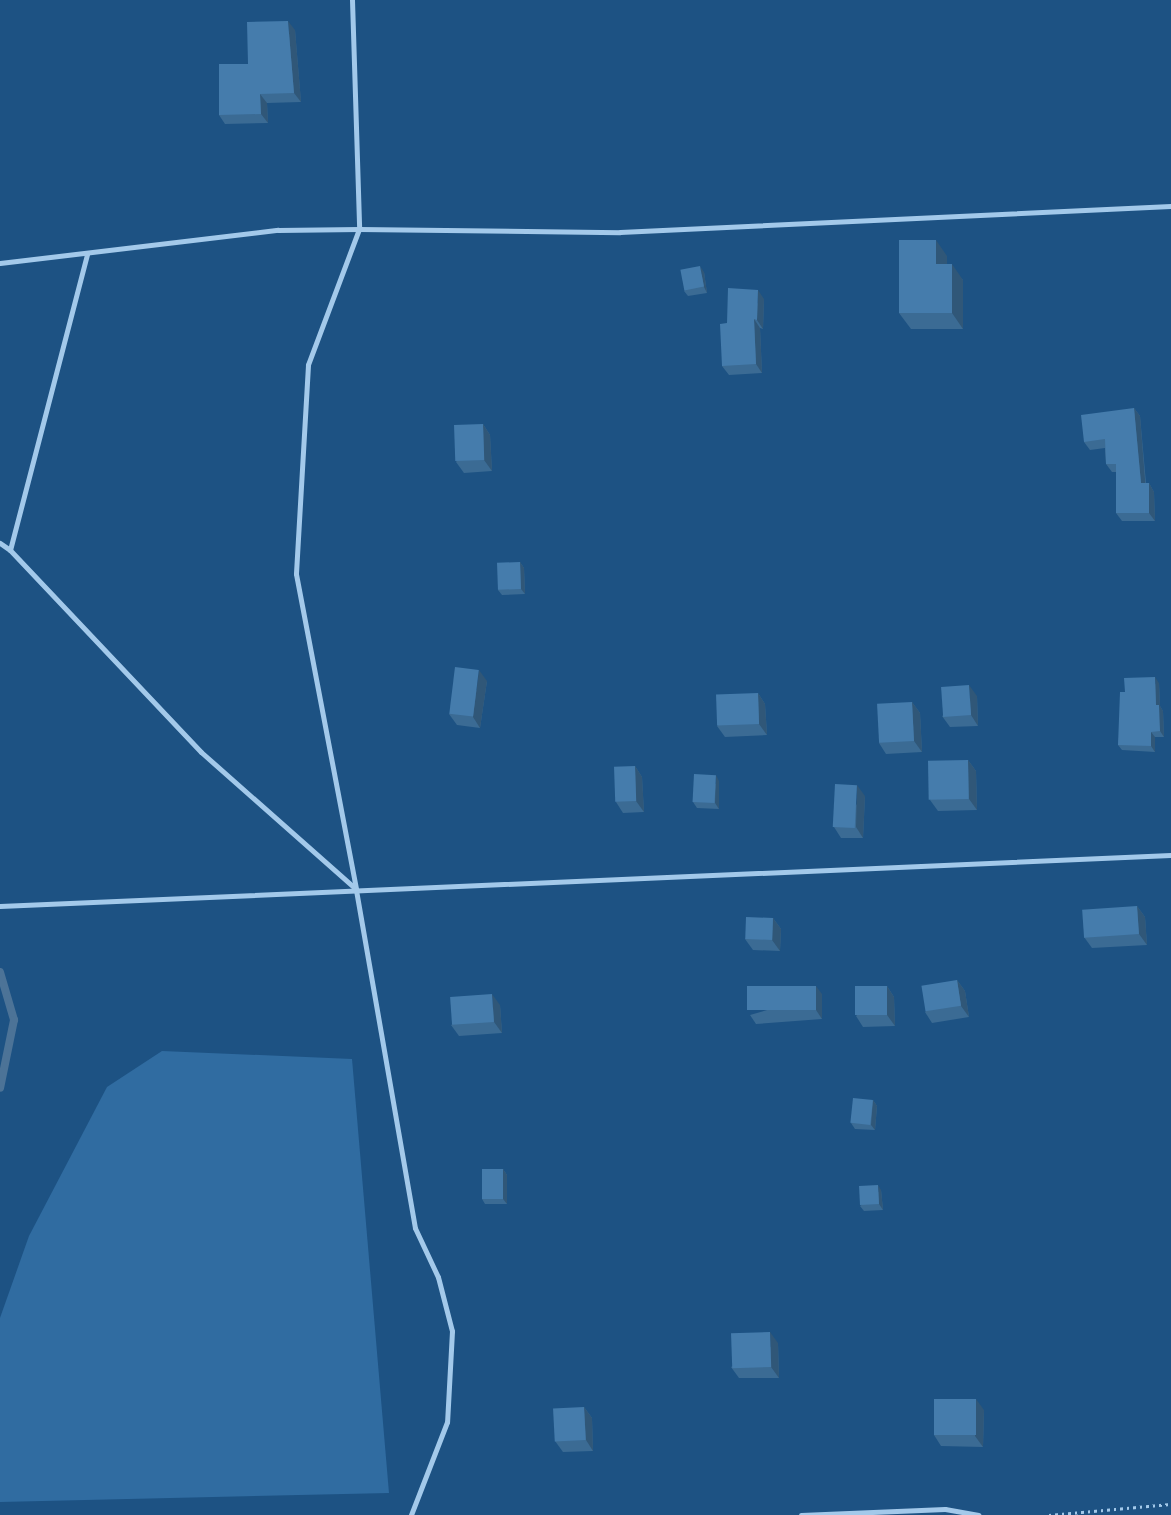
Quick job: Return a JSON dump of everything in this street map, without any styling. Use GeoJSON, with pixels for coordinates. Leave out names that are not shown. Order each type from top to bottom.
{"type":"FeatureCollection","features":[{"type":"Feature","properties":{"kind":"street"},"geometry":{"type":"LineString","coordinates":[[352,0],[359,229],[308,365],[296,574],[356,890],[415,1228],[438,1277],[452,1331],[447,1422],[411,1515]]}},
{"type":"Feature","properties":{"kind":"street"},"geometry":{"type":"LineString","coordinates":[[0,263],[278,230],[620,232],[1171,206]]}},
{"type":"Feature","properties":{"kind":"street"},"geometry":{"type":"LineString","coordinates":[[10,550],[87,254]]}},
{"type":"Feature","properties":{"kind":"street"},"geometry":{"type":"LineString","coordinates":[[0,543],[10,550],[201,752],[356,890]]}},
{"type":"Feature","properties":{"kind":"street"},"geometry":{"type":"LineString","coordinates":[[0,906],[1171,855]]}},
{"type":"Feature","properties":{"kind":"street"},"geometry":{"type":"LineString","coordinates":[[801,1515],[945,1509],[978,1515]]}},
{"type":"Feature","properties":{"kind":"path"},"geometry":{"type":"LineString","coordinates":[[1050,1515],[1171,1504]]}},
{"type":"Feature","properties":{"kind":"shaded area"},"geometry":{"type":"Polygon","coordinates":[[[162,1051],[352,1059],[389,1493],[0,1502],[0,1318],[29,1236],[107,1087],[162,1051]]]}},
{"type":"Feature","properties":{"kind":"building"},"geometry":{"type":"Polygon","coordinates":[[[288,21],[294,93],[260,94],[261,114],[219,115],[219,64],[248,64],[247,22],[288,21]]]}},
{"type":"Feature","properties":{"kind":"building"},"geometry":{"type":"Polygon","coordinates":[[[899,240],[936,240],[936,264],[952,264],[952,313],[899,313],[899,240]]]}},
{"type":"Feature","properties":{"kind":"building"},"geometry":{"type":"Polygon","coordinates":[[[700,266],[704,287],[684,290],[680,270],[700,266]]]}},
{"type":"Feature","properties":{"kind":"building"},"geometry":{"type":"Polygon","coordinates":[[[728,288],[758,290],[757,320],[754,319],[756,364],[722,366],[720,324],[727,323],[728,288]]]}},
{"type":"Feature","properties":{"kind":"building"},"geometry":{"type":"Polygon","coordinates":[[[1134,408],[1141,483],[1149,483],[1149,513],[1116,513],[1116,464],[1106,464],[1105,439],[1084,442],[1081,415],[1134,408]]]}},
{"type":"Feature","properties":{"kind":"building"},"geometry":{"type":"Polygon","coordinates":[[[483,424],[484,460],[455,461],[454,425],[483,424]]]}},
{"type":"Feature","properties":{"kind":"building"},"geometry":{"type":"Polygon","coordinates":[[[520,562],[521,589],[498,590],[497,563],[520,562]]]}},
{"type":"Feature","properties":{"kind":"building"},"geometry":{"type":"Polygon","coordinates":[[[455,667],[479,670],[473,717],[449,714],[455,667]]]}},
{"type":"Feature","properties":{"kind":"building"},"geometry":{"type":"Polygon","coordinates":[[[1155,677],[1156,705],[1159,705],[1160,731],[1151,732],[1151,746],[1118,745],[1120,692],[1125,692],[1124,678],[1155,677]]]}},
{"type":"Feature","properties":{"kind":"building"},"geometry":{"type":"Polygon","coordinates":[[[969,685],[971,715],[943,717],[941,687],[969,685]]]}},
{"type":"Feature","properties":{"kind":"building"},"geometry":{"type":"Polygon","coordinates":[[[758,693],[759,724],[717,725],[716,694],[758,693]]]}},
{"type":"Feature","properties":{"kind":"building"},"geometry":{"type":"Polygon","coordinates":[[[912,702],[914,741],[879,743],[877,704],[912,702]]]}},
{"type":"Feature","properties":{"kind":"building"},"geometry":{"type":"Polygon","coordinates":[[[968,760],[969,799],[929,800],[928,761],[968,760]]]}},
{"type":"Feature","properties":{"kind":"building"},"geometry":{"type":"Polygon","coordinates":[[[635,766],[636,801],[615,802],[614,767],[635,766]]]}},
{"type":"Feature","properties":{"kind":"building"},"geometry":{"type":"Polygon","coordinates":[[[694,774],[716,775],[715,803],[693,802],[694,774]]]}},
{"type":"Feature","properties":{"kind":"building"},"geometry":{"type":"Polygon","coordinates":[[[835,784],[857,785],[855,828],[833,827],[835,784]]]}},
{"type":"Feature","properties":{"kind":"building"},"geometry":{"type":"Polygon","coordinates":[[[1137,906],[1139,934],[1084,938],[1082,910],[1137,906]]]}},
{"type":"Feature","properties":{"kind":"building"},"geometry":{"type":"Polygon","coordinates":[[[746,917],[773,918],[772,940],[745,939],[746,917]]]}},
{"type":"Feature","properties":{"kind":"building"},"geometry":{"type":"Polygon","coordinates":[[[957,980],[961,1006],[926,1011],[921,986],[957,980]]]}},
{"type":"Feature","properties":{"kind":"building"},"geometry":{"type":"Polygon","coordinates":[[[747,986],[816,986],[816,1010],[747,1010],[747,986]]]}},
{"type":"Feature","properties":{"kind":"building"},"geometry":{"type":"Polygon","coordinates":[[[855,986],[887,986],[887,1015],[855,1015],[855,986]]]}},
{"type":"Feature","properties":{"kind":"building"},"geometry":{"type":"Polygon","coordinates":[[[492,994],[494,1022],[452,1025],[450,997],[492,994]]]}},
{"type":"Feature","properties":{"kind":"building"},"geometry":{"type":"Polygon","coordinates":[[[853,1098],[873,1100],[870,1125],[850,1123],[853,1098]]]}},
{"type":"Feature","properties":{"kind":"building"},"geometry":{"type":"Polygon","coordinates":[[[482,1169],[503,1169],[503,1199],[482,1199],[482,1169]]]}},
{"type":"Feature","properties":{"kind":"building"},"geometry":{"type":"Polygon","coordinates":[[[878,1185],[879,1204],[860,1205],[859,1186],[878,1185]]]}},
{"type":"Feature","properties":{"kind":"building"},"geometry":{"type":"Polygon","coordinates":[[[770,1332],[771,1367],[732,1368],[731,1333],[770,1332]]]}},
{"type":"Feature","properties":{"kind":"building"},"geometry":{"type":"Polygon","coordinates":[[[934,1399],[976,1399],[976,1435],[934,1435],[934,1399]]]}},
{"type":"Feature","properties":{"kind":"building"},"geometry":{"type":"Polygon","coordinates":[[[584,1407],[586,1440],[555,1442],[553,1409],[584,1407]]]}},
{"type":"Feature","properties":{"kind":"waterway"},"geometry":{"type":"LineString","coordinates":[[0,972],[14,1020],[0,1088]]}}]}
